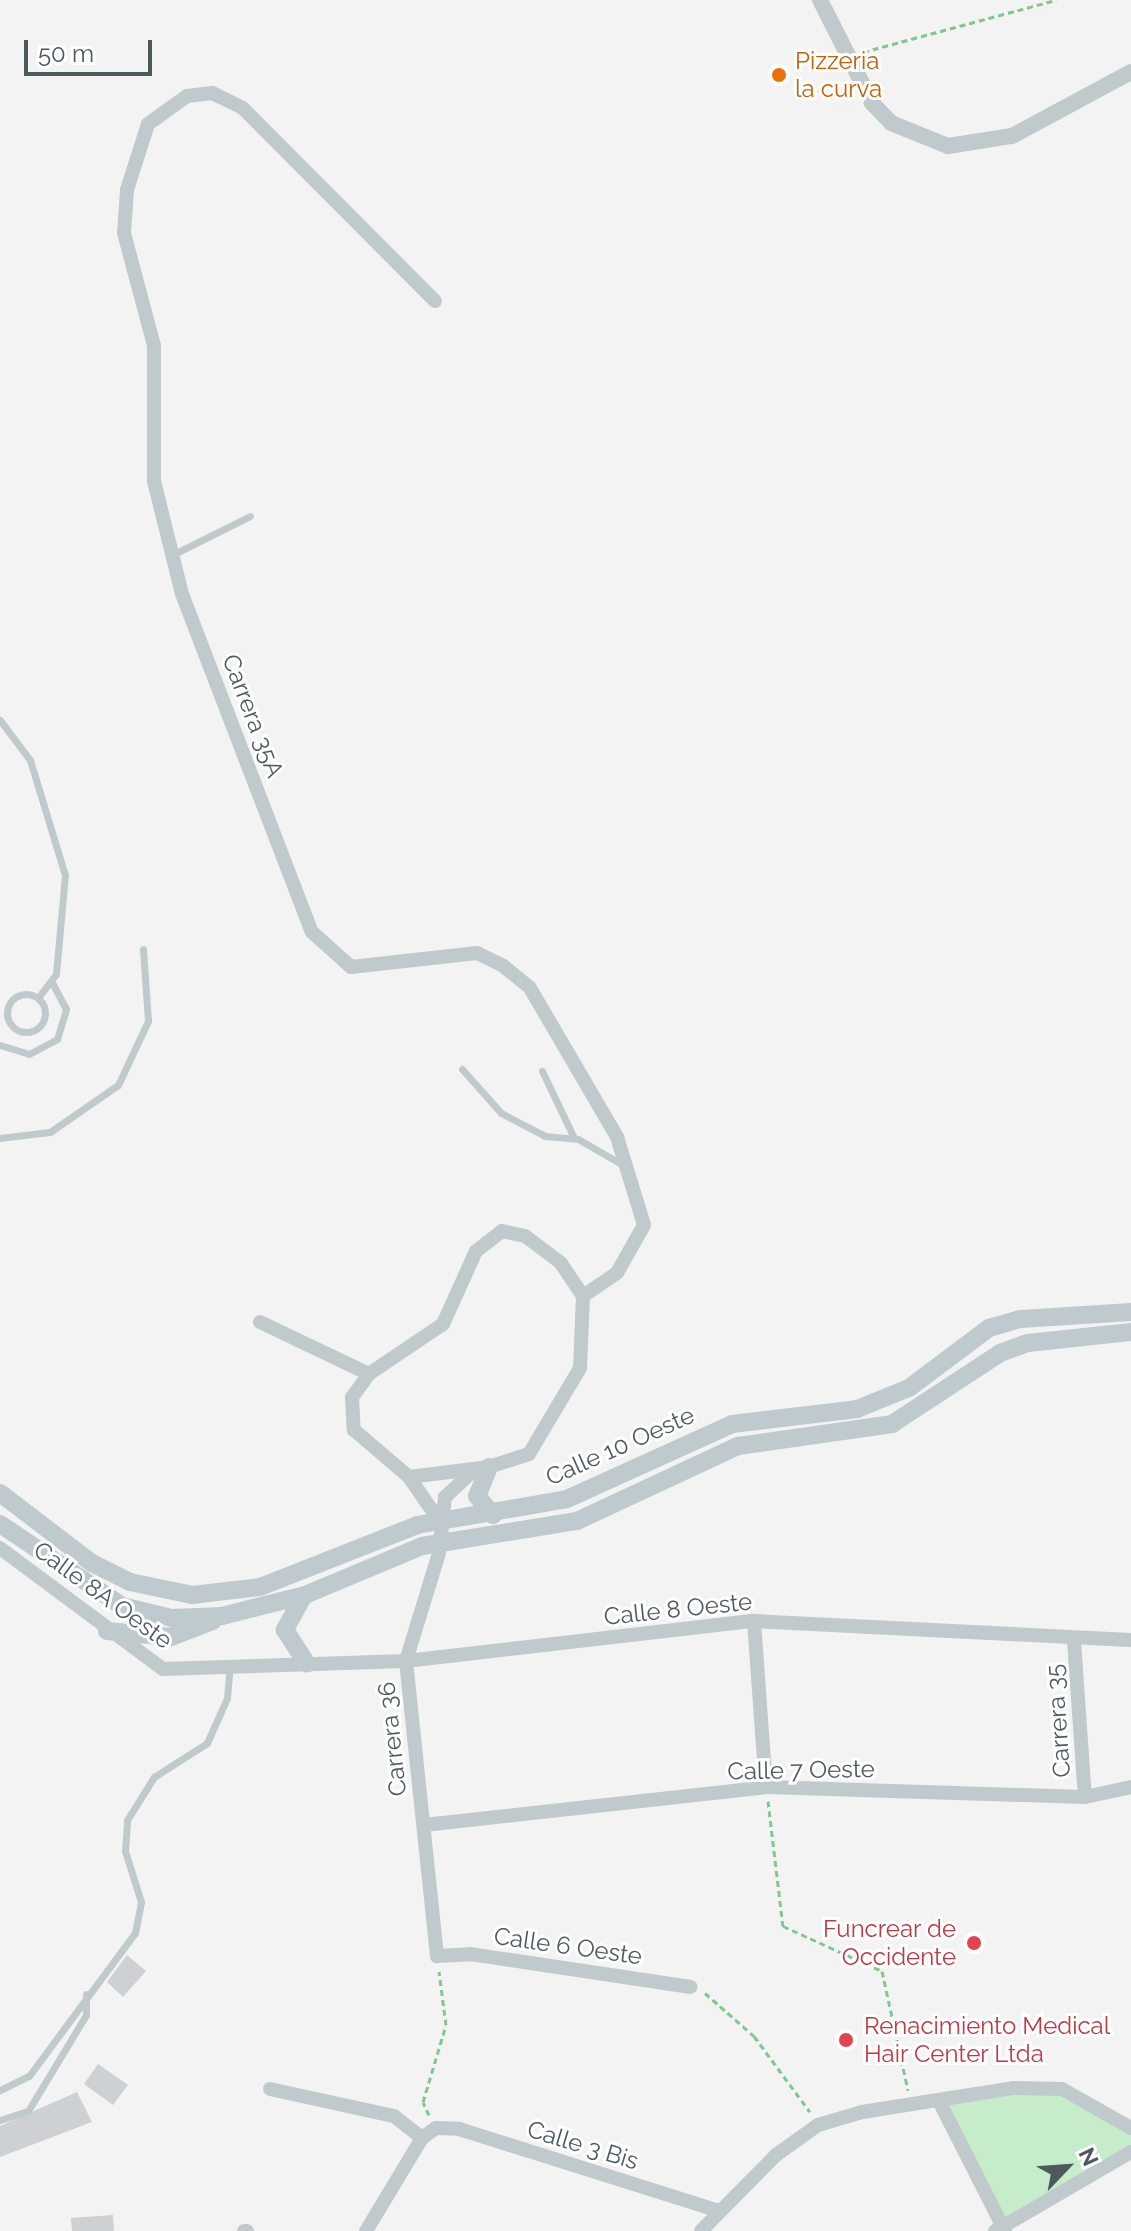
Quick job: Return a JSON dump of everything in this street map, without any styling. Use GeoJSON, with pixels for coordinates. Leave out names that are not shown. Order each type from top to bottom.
{"type":"FeatureCollection","features":[{"type":"Feature","properties":{"kind":"main road","name":"Calle 10 Oeste"},"geometry":{"type":"LineString","coordinates":[[0,1493],[92,1563],[175,1594],[260,1587],[385,1535],[567,1499],[732,1424],[857,1409],[909,1388],[989,1328],[1021,1319],[1131,1312]]}},
{"type":"Feature","properties":{"kind":"main road","name":"Calle 10 Oeste"},"geometry":{"type":"LineString","coordinates":[[0,1524],[122,1606],[172,1618],[222,1616],[305,1595],[392,1555],[577,1521],[738,1446],[892,1424],[1000,1353],[1028,1343],[1131,1332]]}},
{"type":"Feature","properties":{"kind":"main road"},"geometry":{"type":"LineString","coordinates":[[489,1467],[477,1488],[493,1515]]}},
{"type":"Feature","properties":{"kind":"main road"},"geometry":{"type":"LineString","coordinates":[[305,1595],[285,1630],[307,1664]]}},
{"type":"Feature","properties":{"kind":"main road"},"geometry":{"type":"LineString","coordinates":[[107,1631],[171,1637],[222,1616]]}},
{"type":"Feature","properties":{"kind":"street"},"geometry":{"type":"LineString","coordinates":[[820,0],[844,57],[891,123],[948,146],[1012,136],[1131,72]]}},
{"type":"Feature","properties":{"kind":"street","name":"Carrera 35A"},"geometry":{"type":"LineString","coordinates":[[435,301],[243,108],[212,93],[163,108],[136,152],[124,233],[154,346],[154,481],[170,556],[312,932],[351,967],[477,953],[502,965],[530,988],[631,1169],[644,1225],[635,1252],[583,1296]]}},
{"type":"Feature","properties":{"kind":"street"},"geometry":{"type":"LineString","coordinates":[[409,1477],[489,1467],[529,1454],[580,1368],[583,1296],[561,1263],[525,1236],[502,1231],[468,1262],[443,1324],[369,1374],[352,1397],[354,1430],[409,1477],[440,1522]]}},
{"type":"Feature","properties":{"kind":"street"},"geometry":{"type":"LineString","coordinates":[[260,1322],[369,1374]]}},
{"type":"Feature","properties":{"kind":"street","name":"Carrera 36"},"geometry":{"type":"LineString","coordinates":[[437,1956],[406,1661],[439,1544],[440,1522],[453,1486],[489,1467]]}},
{"type":"Feature","properties":{"kind":"street","name":"Calle 8A Oeste"},"geometry":{"type":"LineString","coordinates":[[0,1548],[107,1631],[163,1669],[230,1666]]}},
{"type":"Feature","properties":{"kind":"street"},"geometry":{"type":"LineString","coordinates":[[754,1621],[766,1787]]}},
{"type":"Feature","properties":{"kind":"street","name":"Calle 8 Oeste"},"geometry":{"type":"LineString","coordinates":[[230,1666],[406,1661],[754,1621],[1074,1641],[1131,1640]]}},
{"type":"Feature","properties":{"kind":"street","name":"Carrera 35"},"geometry":{"type":"LineString","coordinates":[[1074,1641],[1085,1797]]}},
{"type":"Feature","properties":{"kind":"street","name":"Calle 7 Oeste"},"geometry":{"type":"LineString","coordinates":[[424,1825],[766,1787],[1085,1797],[1131,1787]]}},
{"type":"Feature","properties":{"kind":"street","name":"Calle 6 Oeste"},"geometry":{"type":"LineString","coordinates":[[437,1956],[470,1954],[691,1987]]}},
{"type":"Feature","properties":{"kind":"street"},"geometry":{"type":"LineString","coordinates":[[701,2231],[716,2210],[818,2125],[911,2105],[1014,2088],[1062,2089],[1131,2128]]}},
{"type":"Feature","properties":{"kind":"street"},"geometry":{"type":"LineString","coordinates":[[270,2089],[394,2116],[422,2138]]}},
{"type":"Feature","properties":{"kind":"street"},"geometry":{"type":"LineString","coordinates":[[939,2101],[1001,2230],[1131,2152]]}},
{"type":"Feature","properties":{"kind":"street"},"geometry":{"type":"LineString","coordinates":[[366,2231],[422,2138],[436,2128]]}},
{"type":"Feature","properties":{"kind":"street","name":"Calle 3 Bis"},"geometry":{"type":"LineString","coordinates":[[436,2128],[459,2129],[716,2210]]}},
{"type":"Feature","properties":{"kind":"lane"},"geometry":{"type":"LineString","coordinates":[[170,556],[250,516]]}},
{"type":"Feature","properties":{"kind":"lane"},"geometry":{"type":"LineString","coordinates":[[0,720],[30,760],[65,875],[64,925],[51,981],[38,998]]}},
{"type":"Feature","properties":{"kind":"lane"},"geometry":{"type":"LineString","coordinates":[[0,1138],[50,1132],[118,1085],[148,1021],[143,949]]}},
{"type":"Feature","properties":{"kind":"lane"},"geometry":{"type":"LineString","coordinates":[[0,1045],[29,1054],[57,1039],[66,1009],[51,981]]}},
{"type":"Feature","properties":{"kind":"lane"},"geometry":{"type":"LineString","coordinates":[[14,998],[38,998],[46,1014],[34,1032],[23,1033],[4,1020],[14,998]]}},
{"type":"Feature","properties":{"kind":"lane"},"geometry":{"type":"LineString","coordinates":[[462,1069],[491,1106],[545,1136],[574,1138],[631,1169]]}},
{"type":"Feature","properties":{"kind":"lane"},"geometry":{"type":"LineString","coordinates":[[542,1071],[574,1138]]}},
{"type":"Feature","properties":{"kind":"lane"},"geometry":{"type":"LineString","coordinates":[[0,2090],[29,2076],[141,1918],[125,1851],[127,1820],[154,1777],[207,1743],[227,1698],[230,1666]]}},
{"type":"Feature","properties":{"kind":"lane"},"geometry":{"type":"LineString","coordinates":[[0,2120],[28,2111],[86,2015],[87,1991]]}},
{"type":"Feature","properties":{"kind":"path"},"geometry":{"type":"LineString","coordinates":[[844,57],[1056,0]]}},
{"type":"Feature","properties":{"kind":"path"},"geometry":{"type":"LineString","coordinates":[[766,1787],[783,1926],[882,1971],[911,2105]]}},
{"type":"Feature","properties":{"kind":"path"},"geometry":{"type":"LineString","coordinates":[[436,2128],[423,2102],[446,2025],[437,1956]]}},
{"type":"Feature","properties":{"kind":"path"},"geometry":{"type":"LineString","coordinates":[[691,1987],[754,2036],[818,2125]]}},
{"type":"Feature","properties":{"kind":"green space"},"geometry":{"type":"Polygon","coordinates":[[[1062,2089],[1131,2128],[1131,2152],[1002,2227],[939,2101],[1062,2089]]]}},
{"type":"Feature","properties":{"kind":"building"},"geometry":{"type":"Polygon","coordinates":[[[127,1955],[146,1971],[123,1997],[107,1982],[127,1955]]]}},
{"type":"Feature","properties":{"kind":"building"},"geometry":{"type":"Polygon","coordinates":[[[98,2064],[128,2085],[113,2105],[84,2084],[98,2064]]]}},
{"type":"Feature","properties":{"kind":"building"},"geometry":{"type":"Polygon","coordinates":[[[77,2092],[92,2122],[0,2157],[0,2126],[77,2092]]]}},
{"type":"Feature","properties":{"kind":"building"},"geometry":{"type":"Polygon","coordinates":[[[113,2215],[114,2231],[72,2231],[71,2218],[113,2215]]]}},
{"type":"Feature","properties":{"kind":"place","name":"Pizzeria la curva"},"geometry":{"type":"Point","coordinates":[779,75]}},
{"type":"Feature","properties":{"kind":"place","name":"Funcrear de Occidente"},"geometry":{"type":"Point","coordinates":[974,1943]}},
{"type":"Feature","properties":{"kind":"place","name":"Renacimiento Medical Hair Center Ltda"},"geometry":{"type":"Point","coordinates":[846,2040]}}]}
